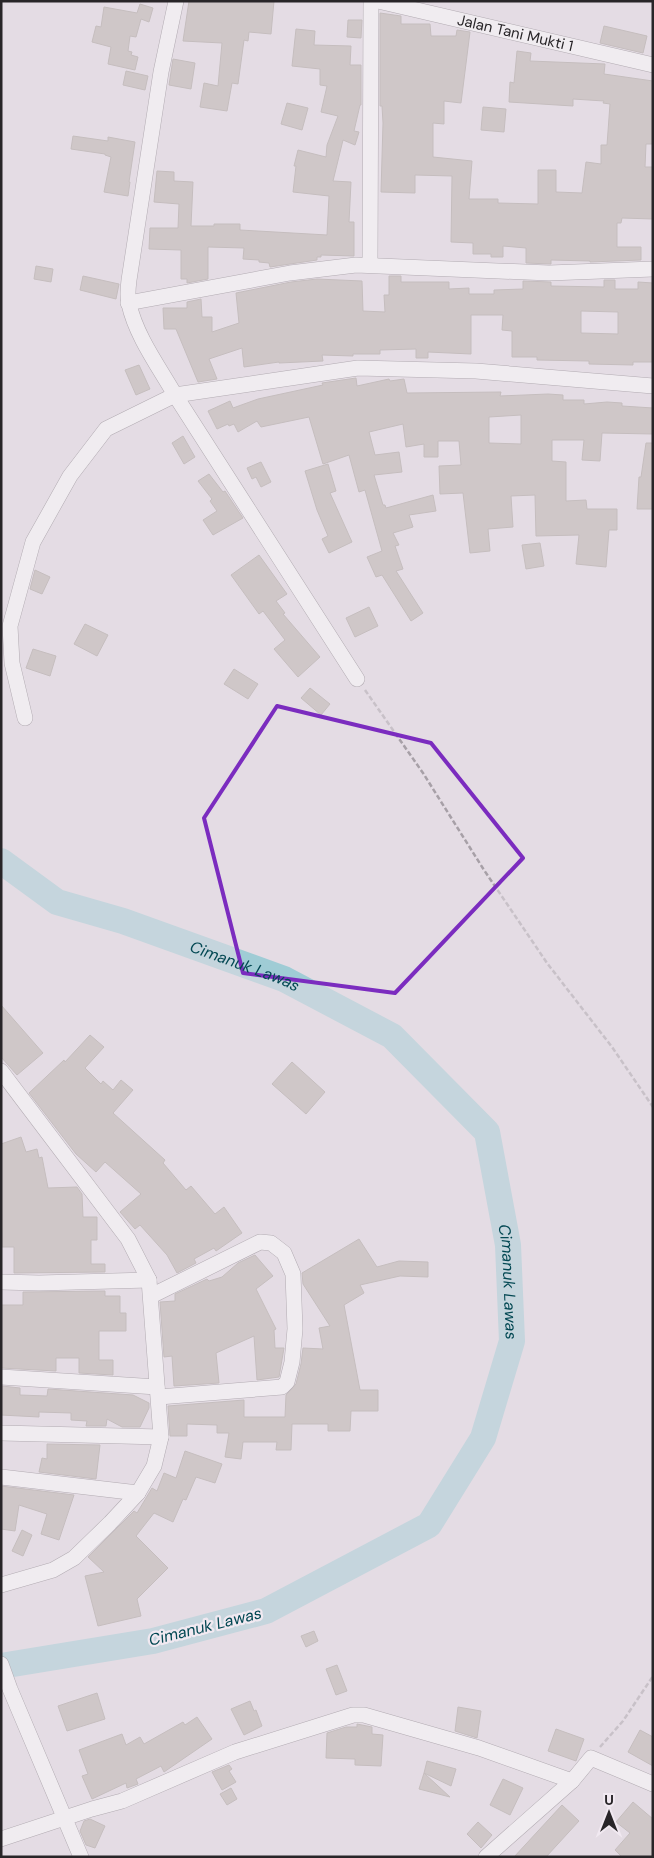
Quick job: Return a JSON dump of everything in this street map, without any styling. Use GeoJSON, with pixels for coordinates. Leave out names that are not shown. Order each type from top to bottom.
{"type":"FeatureCollection","features":[{"type":"Feature","properties":{"kind":"street"},"geometry":{"type":"LineString","coordinates":[[176,1],[160,82],[128,280],[128,303],[149,351],[175,395],[357,679]]}},
{"type":"Feature","properties":{"kind":"street"},"geometry":{"type":"LineString","coordinates":[[370,265],[371,1]]}},
{"type":"Feature","properties":{"kind":"street","name":"Jalan Tani Mukti 1"},"geometry":{"type":"LineString","coordinates":[[378,1],[653,65]]}},
{"type":"Feature","properties":{"kind":"street"},"geometry":{"type":"LineString","coordinates":[[128,303],[290,273],[356,265],[549,272],[653,269]]}},
{"type":"Feature","properties":{"kind":"street"},"geometry":{"type":"LineString","coordinates":[[25,718],[12,664],[10,626],[32,542],[70,476],[106,429],[175,395],[358,368],[476,371],[653,386]]}},
{"type":"Feature","properties":{"kind":"street"},"geometry":{"type":"LineString","coordinates":[[1,1071],[128,1239],[150,1288],[161,1437],[154,1466],[138,1493],[74,1558],[53,1570],[1,1585]]}},
{"type":"Feature","properties":{"kind":"street"},"geometry":{"type":"LineString","coordinates":[[1,1282],[150,1288],[260,1242],[271,1242],[284,1253],[293,1274],[295,1329],[292,1362],[287,1382],[282,1387],[158,1392],[1,1377]]}},
{"type":"Feature","properties":{"kind":"street"},"geometry":{"type":"LineString","coordinates":[[1,1433],[161,1437]]}},
{"type":"Feature","properties":{"kind":"street"},"geometry":{"type":"LineString","coordinates":[[1,1477],[138,1493]]}},
{"type":"Feature","properties":{"kind":"street"},"geometry":{"type":"LineString","coordinates":[[1,1664],[81,1857]]}},
{"type":"Feature","properties":{"kind":"street"},"geometry":{"type":"LineString","coordinates":[[1,1839],[122,1802],[235,1752],[353,1715],[364,1715],[479,1748],[572,1781]]}},
{"type":"Feature","properties":{"kind":"street"},"geometry":{"type":"LineString","coordinates":[[486,1857],[572,1781],[591,1758],[653,1784]]}},
{"type":"Feature","properties":{"kind":"path"},"geometry":{"type":"LineString","coordinates":[[357,679],[423,773],[484,870],[547,963],[612,1047],[653,1107]]}},
{"type":"Feature","properties":{"kind":"path"},"geometry":{"type":"LineString","coordinates":[[591,1758],[623,1721],[653,1676]]}},
{"type":"Feature","properties":{"kind":"highlighted area"},"geometry":{"type":"Polygon","coordinates":[[[277,706],[431,743],[523,858],[395,993],[243,973],[204,818],[277,706]]]}},
{"type":"Feature","properties":{"kind":"building"},"geometry":{"type":"Polygon","coordinates":[[[189,1],[274,1],[271,34],[249,32],[248,41],[244,40],[238,84],[232,83],[227,111],[200,107],[204,83],[218,86],[222,43],[183,41],[189,1]]]}},
{"type":"Feature","properties":{"kind":"building"},"geometry":{"type":"Polygon","coordinates":[[[140,4],[153,8],[149,22],[141,19],[136,37],[130,36],[128,51],[132,52],[131,55],[138,57],[135,70],[108,64],[111,47],[92,42],[96,26],[101,27],[104,7],[137,13],[140,4]]]}},
{"type":"Feature","properties":{"kind":"building"},"geometry":{"type":"Polygon","coordinates":[[[380,13],[401,16],[401,24],[430,24],[431,36],[456,36],[457,30],[470,32],[461,103],[444,101],[444,124],[433,123],[433,157],[472,161],[469,199],[498,199],[498,203],[538,204],[538,170],[556,170],[556,192],[582,193],[586,162],[601,164],[601,145],[607,145],[610,104],[603,103],[604,101],[573,99],[573,106],[509,102],[510,82],[514,83],[517,51],[531,53],[530,61],[605,64],[604,74],[653,81],[653,144],[646,144],[645,167],[653,167],[653,219],[622,218],[621,223],[617,223],[617,247],[641,247],[641,260],[590,262],[551,260],[551,264],[526,263],[526,248],[503,246],[503,257],[491,257],[491,254],[473,254],[473,243],[451,242],[452,176],[415,175],[415,193],[381,192],[383,123],[382,106],[380,106],[380,13]]]}},
{"type":"Feature","properties":{"kind":"building"},"geometry":{"type":"Polygon","coordinates":[[[348,20],[362,20],[361,38],[347,37],[348,20]]]}},
{"type":"Feature","properties":{"kind":"building"},"geometry":{"type":"Polygon","coordinates":[[[604,26],[647,36],[643,53],[600,43],[604,26]]]}},
{"type":"Feature","properties":{"kind":"building"},"geometry":{"type":"Polygon","coordinates":[[[296,29],[315,31],[314,45],[351,46],[350,65],[361,65],[361,105],[354,131],[359,132],[355,145],[343,140],[333,181],[351,182],[349,222],[354,222],[354,256],[321,255],[321,257],[317,257],[317,260],[270,267],[269,263],[259,262],[259,260],[243,259],[244,248],[208,247],[208,279],[187,283],[187,279],[181,279],[181,250],[149,249],[150,228],[178,228],[179,204],[154,202],[157,171],[174,172],[174,181],[193,182],[191,226],[240,224],[240,230],[327,235],[329,196],[293,192],[296,166],[294,166],[298,150],[326,157],[327,145],[338,116],[321,112],[327,86],[320,85],[320,69],[292,66],[296,29]]]}},
{"type":"Feature","properties":{"kind":"building"},"geometry":{"type":"Polygon","coordinates":[[[173,59],[195,63],[191,89],[169,85],[173,59]]]}},
{"type":"Feature","properties":{"kind":"building"},"geometry":{"type":"Polygon","coordinates":[[[126,71],[148,76],[145,90],[123,85],[126,71]]]}},
{"type":"Feature","properties":{"kind":"building"},"geometry":{"type":"Polygon","coordinates":[[[287,103],[308,108],[302,130],[281,124],[287,103]]]}},
{"type":"Feature","properties":{"kind":"building"},"geometry":{"type":"Polygon","coordinates":[[[483,107],[506,109],[504,132],[481,130],[483,107]]]}},
{"type":"Feature","properties":{"kind":"building"},"geometry":{"type":"Polygon","coordinates":[[[73,136],[108,141],[108,137],[135,142],[128,196],[104,192],[111,157],[105,154],[71,149],[73,136]]]}},
{"type":"Feature","properties":{"kind":"building"},"geometry":{"type":"Polygon","coordinates":[[[36,266],[53,269],[51,282],[34,279],[36,266]]]}},
{"type":"Feature","properties":{"kind":"building"},"geometry":{"type":"Polygon","coordinates":[[[83,276],[119,284],[116,299],[80,290],[83,276]]]}},
{"type":"Feature","properties":{"kind":"building"},"geometry":{"type":"Polygon","coordinates":[[[389,276],[401,276],[401,282],[449,282],[449,289],[469,288],[469,294],[494,294],[494,290],[523,289],[523,281],[551,282],[551,286],[604,287],[604,280],[615,280],[615,289],[638,289],[638,282],[653,283],[653,362],[633,362],[633,365],[589,364],[589,361],[537,360],[537,357],[512,357],[512,331],[502,330],[503,315],[471,315],[471,354],[428,352],[428,358],[416,358],[416,349],[380,350],[380,354],[353,354],[353,356],[322,355],[323,361],[279,362],[244,367],[242,348],[209,359],[217,379],[198,382],[176,329],[164,329],[163,308],[187,308],[187,302],[201,299],[202,317],[212,317],[212,332],[239,323],[236,293],[291,282],[317,279],[362,281],[363,311],[385,312],[384,295],[389,295],[389,276]],[[581,311],[581,333],[618,334],[618,312],[581,311]]]}},
{"type":"Feature","properties":{"kind":"building"},"geometry":{"type":"Polygon","coordinates":[[[139,365],[150,389],[136,395],[125,370],[139,365]]]}},
{"type":"Feature","properties":{"kind":"building"},"geometry":{"type":"Polygon","coordinates":[[[356,378],[357,386],[389,379],[390,381],[404,379],[407,393],[501,392],[500,396],[548,394],[563,395],[563,400],[584,400],[584,404],[607,402],[622,403],[622,406],[653,408],[653,434],[602,433],[600,461],[582,460],[584,440],[552,440],[552,461],[566,462],[566,501],[586,500],[587,509],[617,509],[617,530],[609,530],[606,567],[576,564],[579,535],[536,536],[535,495],[511,496],[513,527],[488,529],[490,551],[470,553],[463,493],[440,494],[439,466],[461,465],[459,441],[438,441],[438,457],[424,457],[424,444],[406,447],[403,424],[369,432],[375,455],[399,452],[402,472],[374,475],[383,505],[386,508],[433,495],[436,511],[409,515],[413,527],[393,533],[399,545],[395,546],[403,569],[396,571],[423,613],[411,621],[382,575],[376,577],[367,557],[382,551],[365,490],[359,492],[349,455],[323,464],[309,417],[261,427],[257,421],[238,432],[234,424],[229,426],[228,424],[217,429],[208,411],[230,401],[233,408],[258,399],[323,385],[322,383],[356,378]],[[521,415],[489,417],[489,443],[521,444],[521,415]]]}},
{"type":"Feature","properties":{"kind":"building"},"geometry":{"type":"Polygon","coordinates":[[[183,436],[195,457],[184,464],[172,443],[183,436]]]}},
{"type":"Feature","properties":{"kind":"building"},"geometry":{"type":"Polygon","coordinates":[[[646,443],[653,443],[653,509],[637,509],[639,477],[641,477],[646,443]]]}},
{"type":"Feature","properties":{"kind":"building"},"geometry":{"type":"Polygon","coordinates":[[[261,462],[271,482],[261,487],[256,477],[252,479],[247,468],[261,462]]]}},
{"type":"Feature","properties":{"kind":"building"},"geometry":{"type":"Polygon","coordinates":[[[328,464],[336,491],[330,493],[352,542],[329,553],[322,539],[328,536],[317,510],[305,471],[328,464]]]}},
{"type":"Feature","properties":{"kind":"building"},"geometry":{"type":"Polygon","coordinates":[[[209,474],[223,492],[225,491],[243,518],[213,535],[203,520],[217,511],[210,501],[212,499],[198,481],[209,474]]]}},
{"type":"Feature","properties":{"kind":"building"},"geometry":{"type":"Polygon","coordinates":[[[540,543],[544,566],[526,569],[522,545],[540,543]]]}},
{"type":"Feature","properties":{"kind":"building"},"geometry":{"type":"Polygon","coordinates":[[[259,555],[287,594],[276,601],[285,613],[283,614],[320,657],[298,677],[274,649],[285,640],[263,611],[259,614],[231,575],[259,555]]]}},
{"type":"Feature","properties":{"kind":"building"},"geometry":{"type":"Polygon","coordinates":[[[35,570],[50,577],[42,594],[30,589],[35,570]]]}},
{"type":"Feature","properties":{"kind":"building"},"geometry":{"type":"Polygon","coordinates":[[[369,607],[378,626],[355,637],[346,618],[369,607]]]}},
{"type":"Feature","properties":{"kind":"building"},"geometry":{"type":"Polygon","coordinates":[[[85,624],[108,635],[97,656],[74,644],[85,624]]]}},
{"type":"Feature","properties":{"kind":"building"},"geometry":{"type":"Polygon","coordinates":[[[33,649],[56,656],[50,676],[26,668],[33,649]]]}},
{"type":"Feature","properties":{"kind":"building"},"geometry":{"type":"Polygon","coordinates":[[[234,669],[258,684],[248,699],[224,684],[234,669]]]}},
{"type":"Feature","properties":{"kind":"building"},"geometry":{"type":"Polygon","coordinates":[[[310,688],[330,704],[321,715],[301,698],[310,688]]]}},
{"type":"Feature","properties":{"kind":"building"},"geometry":{"type":"Polygon","coordinates":[[[1,1005],[43,1053],[17,1075],[1,1057],[1,1005]]]}},
{"type":"Feature","properties":{"kind":"building"},"geometry":{"type":"Polygon","coordinates":[[[90,1035],[104,1047],[85,1068],[101,1084],[103,1081],[113,1090],[121,1080],[133,1090],[113,1113],[165,1160],[163,1163],[186,1190],[191,1186],[215,1214],[224,1207],[242,1233],[216,1251],[214,1248],[194,1259],[196,1263],[177,1273],[167,1255],[140,1225],[135,1229],[120,1212],[141,1194],[105,1162],[96,1172],[76,1154],[29,1093],[64,1060],[65,1062],[90,1035]]]}},
{"type":"Feature","properties":{"kind":"building"},"geometry":{"type":"Polygon","coordinates":[[[292,1062],[325,1092],[306,1114],[272,1084],[292,1062]]]}},
{"type":"Feature","properties":{"kind":"building"},"geometry":{"type":"Polygon","coordinates":[[[21,1137],[26,1152],[37,1149],[39,1158],[42,1157],[48,1188],[77,1187],[82,1194],[83,1217],[97,1217],[97,1240],[91,1240],[91,1264],[105,1264],[105,1272],[14,1273],[14,1247],[2,1247],[1,1144],[21,1137]]]}},
{"type":"Feature","properties":{"kind":"building"},"geometry":{"type":"Polygon","coordinates":[[[359,1239],[377,1267],[399,1261],[428,1262],[428,1277],[400,1276],[360,1285],[364,1293],[344,1305],[360,1390],[378,1390],[378,1411],[351,1411],[350,1431],[328,1431],[328,1424],[292,1424],[291,1450],[276,1450],[277,1442],[243,1442],[241,1459],[225,1457],[229,1433],[217,1433],[217,1425],[187,1424],[187,1436],[170,1436],[168,1406],[244,1400],[244,1417],[285,1417],[286,1395],[296,1384],[303,1348],[323,1349],[319,1328],[330,1326],[303,1284],[302,1273],[359,1239]]]}},
{"type":"Feature","properties":{"kind":"building"},"geometry":{"type":"Polygon","coordinates":[[[255,1255],[273,1276],[256,1289],[276,1329],[274,1330],[275,1348],[284,1348],[279,1377],[257,1380],[254,1336],[216,1353],[219,1383],[174,1386],[172,1356],[164,1357],[160,1302],[175,1301],[175,1294],[207,1279],[209,1281],[222,1277],[238,1263],[255,1255]]]}},
{"type":"Feature","properties":{"kind":"building"},"geometry":{"type":"Polygon","coordinates":[[[105,1291],[105,1296],[120,1296],[120,1313],[126,1313],[126,1331],[99,1331],[99,1360],[113,1360],[113,1375],[79,1373],[79,1358],[56,1358],[56,1371],[1,1368],[1,1305],[23,1305],[23,1292],[105,1291]]]}},
{"type":"Feature","properties":{"kind":"building"},"geometry":{"type":"Polygon","coordinates":[[[2,1386],[20,1388],[20,1395],[47,1396],[48,1389],[133,1395],[149,1403],[149,1408],[140,1427],[122,1427],[107,1419],[106,1426],[86,1426],[87,1421],[71,1420],[71,1413],[39,1412],[39,1417],[1,1415],[2,1386]]]}},
{"type":"Feature","properties":{"kind":"building"},"geometry":{"type":"Polygon","coordinates":[[[47,1444],[100,1445],[96,1479],[39,1472],[42,1458],[47,1459],[47,1444]]]}},
{"type":"Feature","properties":{"kind":"building"},"geometry":{"type":"Polygon","coordinates":[[[185,1451],[222,1464],[215,1483],[196,1477],[186,1500],[183,1499],[173,1522],[154,1513],[136,1536],[168,1568],[137,1599],[141,1616],[98,1626],[85,1576],[104,1572],[88,1557],[134,1511],[137,1513],[152,1488],[157,1491],[164,1473],[176,1478],[185,1451]]]}},
{"type":"Feature","properties":{"kind":"building"},"geometry":{"type":"Polygon","coordinates":[[[1,1486],[74,1495],[59,1540],[41,1534],[47,1514],[19,1505],[15,1531],[1,1529],[1,1486]]]}},
{"type":"Feature","properties":{"kind":"building"},"geometry":{"type":"Polygon","coordinates":[[[22,1530],[32,1535],[23,1556],[12,1551],[22,1530]]]}},
{"type":"Feature","properties":{"kind":"building"},"geometry":{"type":"Polygon","coordinates":[[[314,1631],[318,1641],[306,1647],[301,1636],[314,1631]]]}},
{"type":"Feature","properties":{"kind":"building"},"geometry":{"type":"Polygon","coordinates":[[[337,1665],[347,1691],[336,1695],[326,1669],[337,1665]]]}},
{"type":"Feature","properties":{"kind":"building"},"geometry":{"type":"Polygon","coordinates":[[[97,1693],[105,1719],[67,1731],[58,1706],[97,1693]]]}},
{"type":"Feature","properties":{"kind":"building"},"geometry":{"type":"Polygon","coordinates":[[[250,1701],[254,1711],[256,1710],[262,1726],[244,1735],[231,1709],[250,1701]]]}},
{"type":"Feature","properties":{"kind":"building"},"geometry":{"type":"Polygon","coordinates":[[[458,1707],[481,1711],[477,1738],[455,1731],[458,1707]]]}},
{"type":"Feature","properties":{"kind":"building"},"geometry":{"type":"Polygon","coordinates":[[[197,1717],[212,1739],[164,1772],[161,1766],[136,1779],[138,1784],[127,1788],[126,1783],[92,1799],[82,1776],[88,1774],[79,1750],[122,1734],[126,1745],[140,1737],[144,1744],[183,1722],[185,1725],[197,1717]]]}},
{"type":"Feature","properties":{"kind":"building"},"geometry":{"type":"Polygon","coordinates":[[[357,1724],[372,1727],[372,1734],[383,1735],[381,1766],[355,1765],[355,1759],[326,1758],[327,1733],[346,1727],[357,1727],[357,1724]]]}},
{"type":"Feature","properties":{"kind":"building"},"geometry":{"type":"Polygon","coordinates":[[[556,1729],[584,1739],[576,1761],[548,1751],[556,1729]]]}},
{"type":"Feature","properties":{"kind":"building"},"geometry":{"type":"Polygon","coordinates":[[[640,1730],[653,1737],[653,1766],[628,1752],[640,1730]]]}},
{"type":"Feature","properties":{"kind":"building"},"geometry":{"type":"Polygon","coordinates":[[[427,1761],[456,1769],[451,1786],[424,1773],[427,1761]]]}},
{"type":"Feature","properties":{"kind":"building"},"geometry":{"type":"Polygon","coordinates":[[[229,1765],[232,1769],[229,1771],[236,1782],[222,1790],[212,1772],[229,1765]]]}},
{"type":"Feature","properties":{"kind":"building"},"geometry":{"type":"Polygon","coordinates":[[[424,1773],[450,1797],[419,1789],[424,1773]]]}},
{"type":"Feature","properties":{"kind":"building"},"geometry":{"type":"Polygon","coordinates":[[[503,1779],[523,1788],[510,1815],[490,1805],[503,1779]]]}},
{"type":"Feature","properties":{"kind":"building"},"geometry":{"type":"Polygon","coordinates":[[[231,1788],[237,1799],[227,1805],[220,1794],[231,1788]]]}},
{"type":"Feature","properties":{"kind":"building"},"geometry":{"type":"Polygon","coordinates":[[[633,1802],[653,1819],[653,1857],[622,1857],[615,1850],[630,1833],[616,1822],[633,1802]]]}},
{"type":"Feature","properties":{"kind":"building"},"geometry":{"type":"Polygon","coordinates":[[[562,1805],[579,1821],[546,1857],[514,1857],[562,1805]]]}},
{"type":"Feature","properties":{"kind":"building"},"geometry":{"type":"Polygon","coordinates":[[[90,1819],[105,1826],[95,1848],[86,1845],[80,1831],[84,1821],[90,1819]]]}},
{"type":"Feature","properties":{"kind":"building"},"geometry":{"type":"Polygon","coordinates":[[[478,1822],[492,1835],[481,1848],[467,1834],[478,1822]]]}},
{"type":"Feature","properties":{"kind":"waterway","name":"Cimanuk Lawas"},"geometry":{"type":"LineString","coordinates":[[1,861],[57,902],[123,921],[284,979],[392,1036],[487,1132],[508,1245],[512,1341],[483,1438],[429,1525],[266,1611],[153,1641],[1,1666]]}}]}
